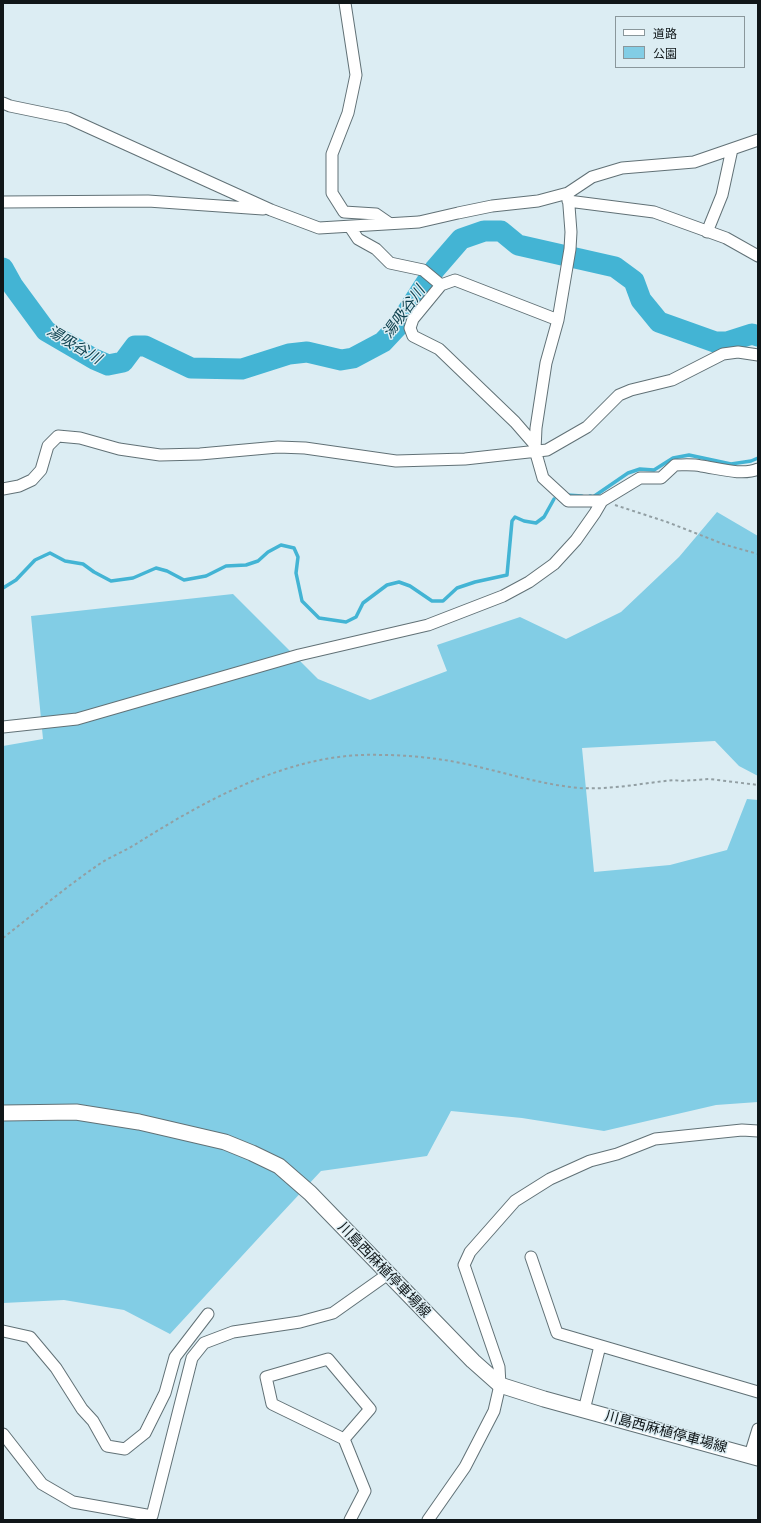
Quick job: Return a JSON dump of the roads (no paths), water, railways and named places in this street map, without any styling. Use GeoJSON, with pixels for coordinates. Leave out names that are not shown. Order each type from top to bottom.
{"type":"FeatureCollection","features":[{"type":"Feature","properties":{"kind":"main road","name":"川島西麻植停車場線"},"geometry":{"type":"LineString","coordinates":[[3,1113],[62,1112],[92,1114],[140,1122],[195,1134],[225,1142],[252,1153],[279,1166],[310,1193],[472,1361],[500,1385],[584,1410],[754,1456]]}},
{"type":"Feature","properties":{"kind":"street"},"geometry":{"type":"LineString","coordinates":[[345,3],[356,75],[348,113],[332,154],[332,193],[344,212],[376,214],[389,223]]}},
{"type":"Feature","properties":{"kind":"street"},"geometry":{"type":"LineString","coordinates":[[3,103],[10,106],[68,118],[271,210],[319,228],[419,222],[492,206],[568,197],[654,212],[726,238],[758,256]]}},
{"type":"Feature","properties":{"kind":"street"},"geometry":{"type":"LineString","coordinates":[[568,197],[592,177],[622,168],[694,162],[758,140]]}},
{"type":"Feature","properties":{"kind":"street"},"geometry":{"type":"LineString","coordinates":[[707,232],[722,195],[732,149]]}},
{"type":"Feature","properties":{"kind":"street"},"geometry":{"type":"LineString","coordinates":[[568,197],[571,232],[570,249],[558,320],[546,363],[536,428],[535,448],[543,478],[568,501],[602,501]]}},
{"type":"Feature","properties":{"kind":"street"},"geometry":{"type":"LineString","coordinates":[[3,202],[141,201],[271,210]]}},
{"type":"Feature","properties":{"kind":"street"},"geometry":{"type":"LineString","coordinates":[[350,227],[358,239],[376,249],[390,263],[423,270],[438,283]]}},
{"type":"Feature","properties":{"kind":"street"},"geometry":{"type":"LineString","coordinates":[[535,448],[515,422],[439,349],[413,336],[410,328],[413,319],[438,283],[455,280],[558,320]]}},
{"type":"Feature","properties":{"kind":"street"},"geometry":{"type":"LineString","coordinates":[[3,489],[19,486],[32,480],[41,470],[48,446],[58,436],[80,438],[119,449],[160,455],[200,454],[278,447],[305,448],[396,461],[465,459],[535,448],[547,450],[587,427],[619,395],[631,390],[672,380],[723,354],[738,352],[758,355]]}},
{"type":"Feature","properties":{"kind":"street"},"geometry":{"type":"LineString","coordinates":[[3,727],[77,719],[299,655],[428,625],[503,596],[529,582],[554,564],[572,544],[602,501],[640,478],[661,478],[675,465],[699,465],[724,471],[754,471],[758,469]]}},
{"type":"Feature","properties":{"kind":"street"},"geometry":{"type":"LineString","coordinates":[[428,1520],[465,1467],[494,1411],[500,1385],[499,1367],[464,1265],[470,1252],[515,1202],[550,1179],[583,1164],[617,1154],[655,1139],[742,1130],[758,1131]]}},
{"type":"Feature","properties":{"kind":"street"},"geometry":{"type":"LineString","coordinates":[[531,1257],[557,1333],[758,1392]]}},
{"type":"Feature","properties":{"kind":"street"},"geometry":{"type":"LineString","coordinates":[[3,1434],[42,1484],[73,1502],[152,1516],[192,1358],[204,1343],[233,1332],[300,1322],[333,1313],[388,1274]]}},
{"type":"Feature","properties":{"kind":"street"},"geometry":{"type":"LineString","coordinates":[[3,1331],[30,1337],[56,1368],[82,1409],[93,1421],[107,1446],[126,1449],[145,1433],[165,1392],[175,1357],[208,1314]]}},
{"type":"Feature","properties":{"kind":"street"},"geometry":{"type":"LineString","coordinates":[[584,1410],[600,1346]]}},
{"type":"Feature","properties":{"kind":"street"},"geometry":{"type":"LineString","coordinates":[[175,1357],[192,1358]]}},
{"type":"Feature","properties":{"kind":"street"},"geometry":{"type":"LineString","coordinates":[[344,1440],[370,1409],[328,1359],[266,1377],[272,1404],[344,1440],[365,1491],[350,1520]]}},
{"type":"Feature","properties":{"kind":"street"},"geometry":{"type":"LineString","coordinates":[[754,1456],[758,1429]]}},
{"type":"Feature","properties":{"kind":"waterway","name":"湯吸谷川"},"geometry":{"type":"LineString","coordinates":[[3,268],[13,286],[46,331],[94,359],[108,365],[123,362],[135,346],[145,346],[191,368],[242,369],[289,354],[307,352],[341,360],[353,358],[383,342],[398,326],[435,269],[461,239],[484,231],[501,231],[518,245],[615,267],[634,281],[641,300],[659,322],[715,342],[727,342],[752,334],[758,336]]}},
{"type":"Feature","properties":{"kind":"waterway"},"geometry":{"type":"LineString","coordinates":[[590,496],[593,497],[628,473],[640,469],[654,470],[673,458],[689,455],[731,464],[751,461],[758,458]]}},
{"type":"Feature","properties":{"kind":"waterway"},"geometry":{"type":"LineString","coordinates":[[567,495],[582,496]]}},
{"type":"Feature","properties":{"kind":"waterway"},"geometry":{"type":"LineString","coordinates":[[3,588],[16,580],[35,560],[50,553],[65,561],[83,564],[111,581],[133,578],[156,568],[167,571],[184,580],[206,576],[226,566],[246,565],[258,561],[268,552],[281,545],[294,548],[298,557],[296,573],[302,601],[319,618],[346,622],[356,617],[363,603],[387,585],[399,582],[410,586],[432,601],[443,601],[457,588],[475,582],[507,575],[512,521],[515,517],[524,521],[536,523],[544,517],[554,499]]}}]}
